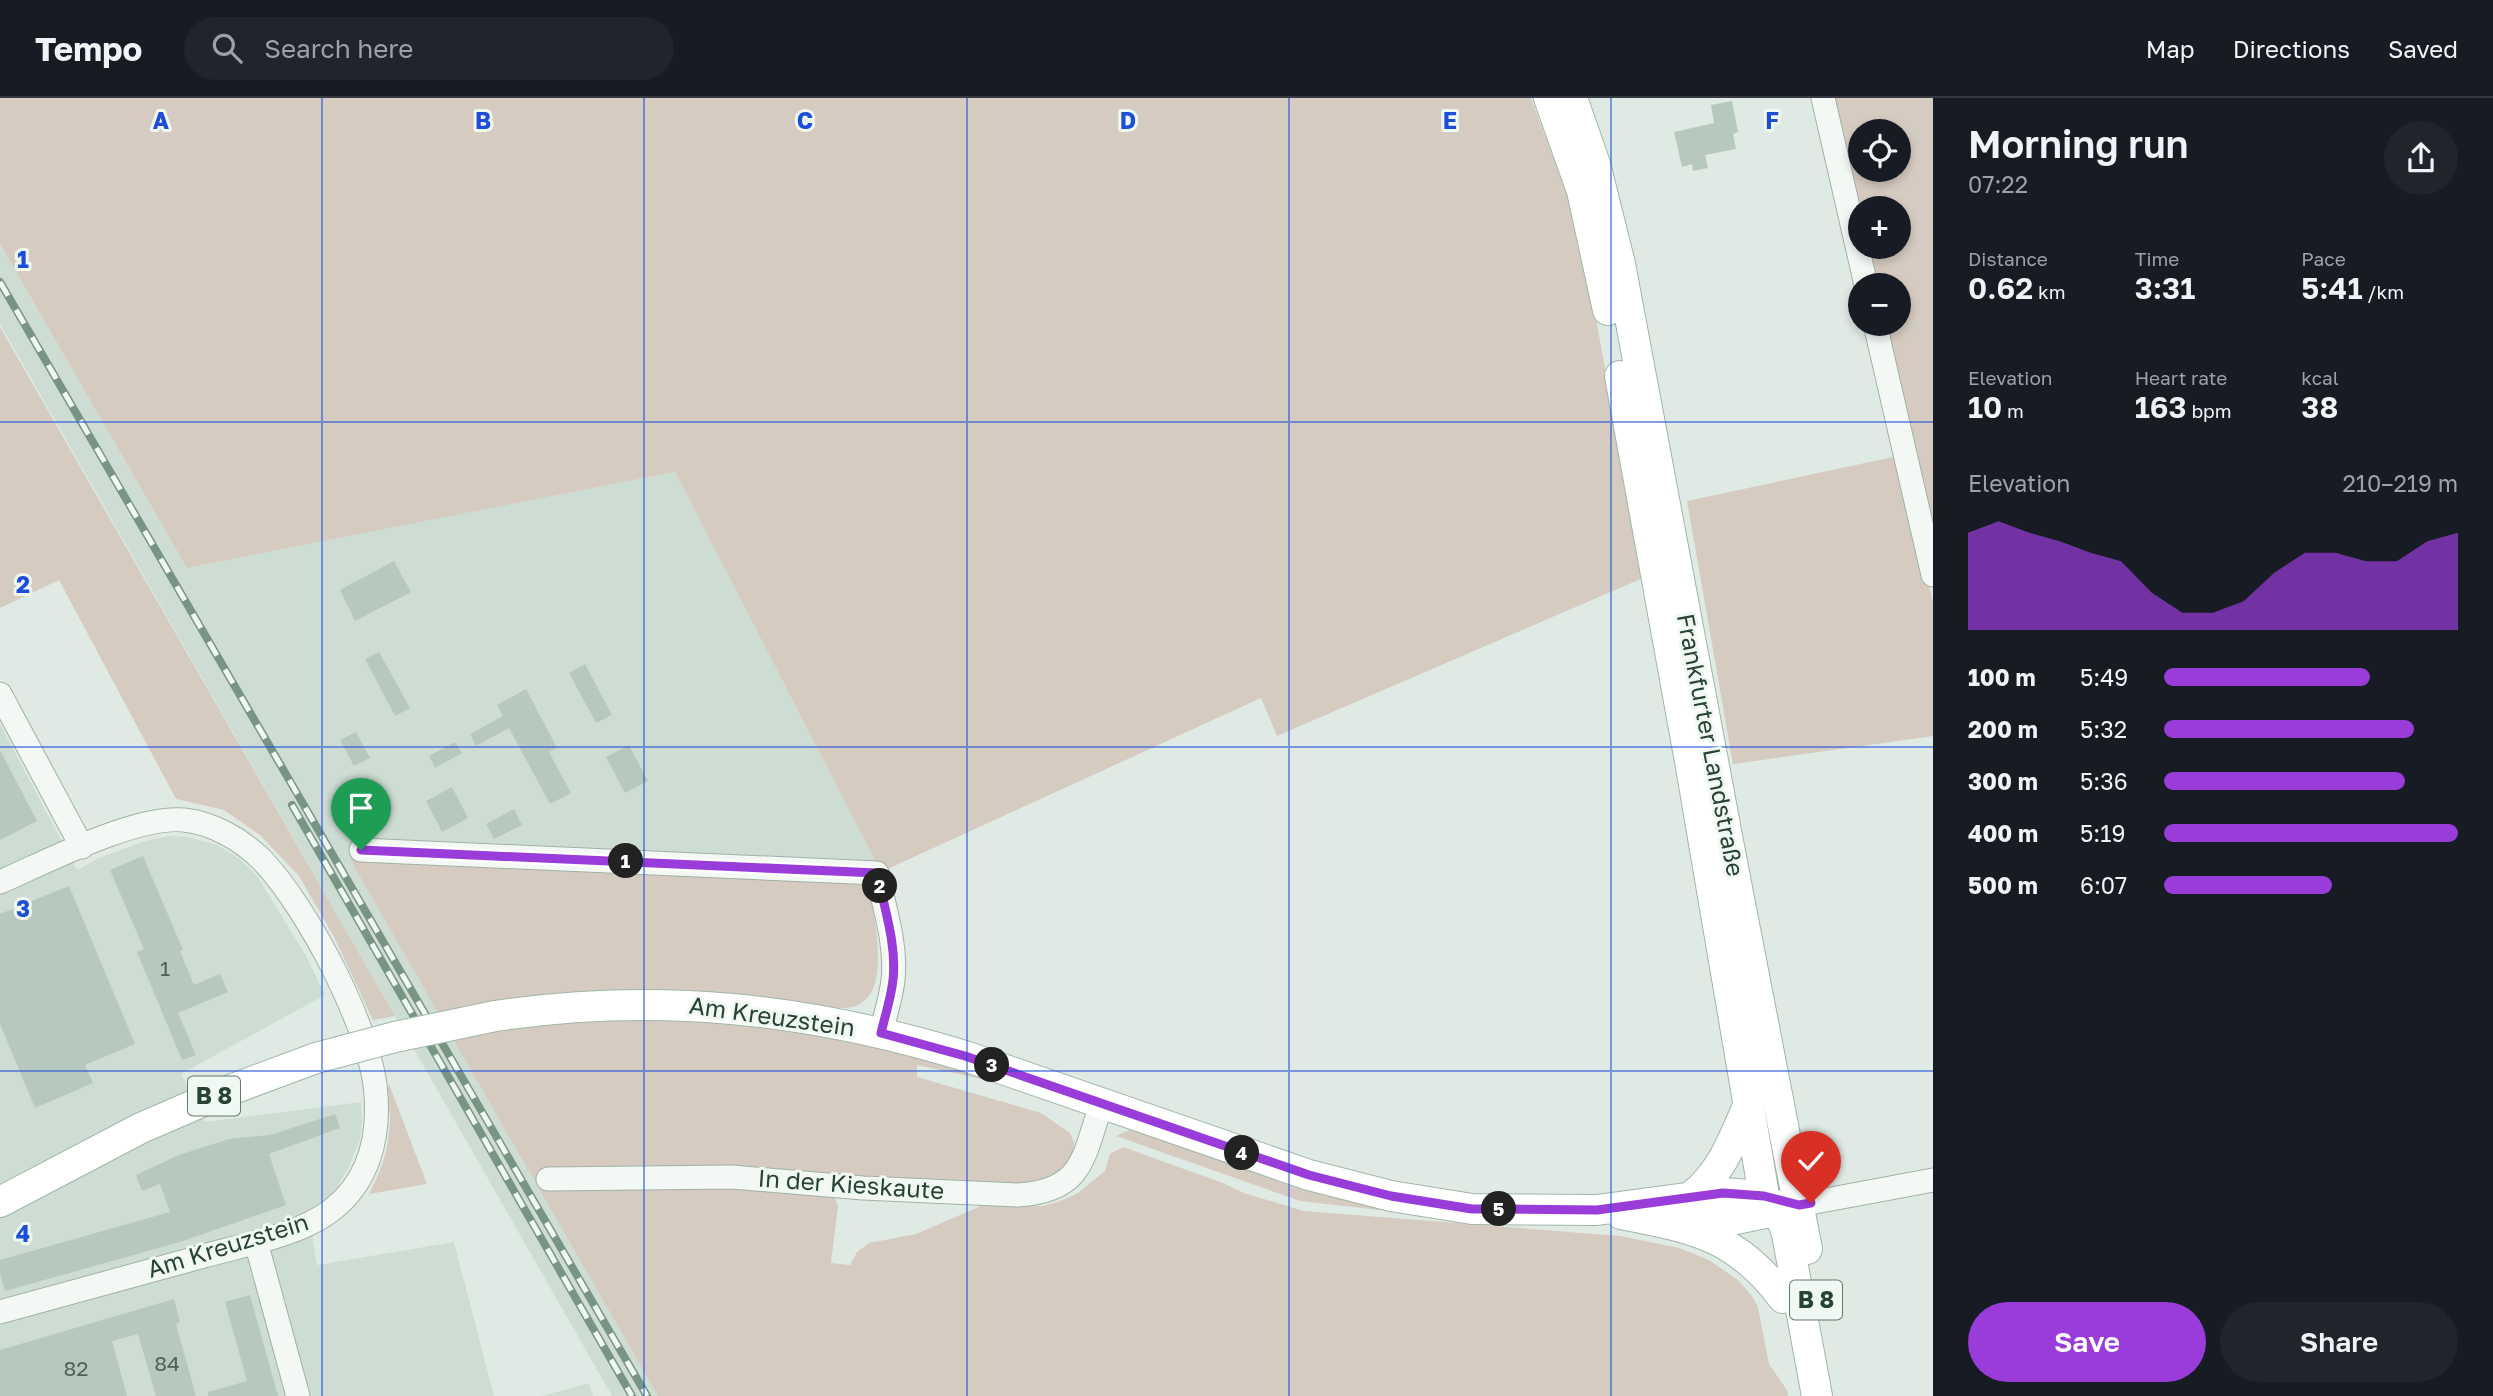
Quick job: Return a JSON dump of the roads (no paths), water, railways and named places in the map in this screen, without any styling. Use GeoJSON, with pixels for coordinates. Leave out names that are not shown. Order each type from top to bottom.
{"type":"FeatureCollection","features":[{"type":"Feature","properties":{"kind":"main road","name":"Frankfurter Landstraße"},"geometry":{"type":"LineString","coordinates":[[1549,98],[1582,191],[1608,305],[1694,780],[1748,1106],[1784,1206],[1834,1396]]}},
{"type":"Feature","properties":{"kind":"main road","name":"Frankfurter Landstraße"},"geometry":{"type":"LineString","coordinates":[[1572,98],[1595,164],[1620,264],[1730,852],[1784,1206],[1783,1298],[1799,1396]]}},
{"type":"Feature","properties":{"kind":"main road","name":"Am Kreuzstein"},"geometry":{"type":"LineString","coordinates":[[0,1202],[141,1129],[222,1093],[316,1058],[395,1037],[547,1008],[682,1004],[776,1013],[881,1033],[965,1056],[1309,1175],[1391,1196],[1472,1209],[1597,1210],[1692,1196]]}},
{"type":"Feature","properties":{"kind":"main road"},"geometry":{"type":"LineString","coordinates":[[1692,1196],[1705,1186],[1721,1166],[1748,1106]]}},
{"type":"Feature","properties":{"kind":"main road","name":"B 8"},"geometry":{"type":"LineString","coordinates":[[1692,1196],[1723,1193],[1784,1206],[1816,1396]]}},
{"type":"Feature","properties":{"kind":"main road"},"geometry":{"type":"LineString","coordinates":[[1675,1224],[1731,1220],[1784,1206]]}},
{"type":"Feature","properties":{"kind":"main road","name":"Am Kreuzstein"},"geometry":{"type":"LineString","coordinates":[[1597,1210],[1675,1224],[1725,1244],[1762,1270],[1783,1298]]}},
{"type":"Feature","properties":{"kind":"street"},"geometry":{"type":"LineString","coordinates":[[1823,98],[1863,273]]}},
{"type":"Feature","properties":{"kind":"street"},"geometry":{"type":"LineString","coordinates":[[1878,336],[1933,575]]}},
{"type":"Feature","properties":{"kind":"street"},"geometry":{"type":"LineString","coordinates":[[0,694],[82,847]]}},
{"type":"Feature","properties":{"kind":"street","name":"Am Kreuzstein"},"geometry":{"type":"LineString","coordinates":[[0,882],[82,847],[149,823],[184,820],[230,835],[262,860],[292,898],[341,982],[366,1051],[376,1096],[376,1125],[365,1170],[345,1198],[327,1214],[256,1242],[0,1312]]}},
{"type":"Feature","properties":{"kind":"street"},"geometry":{"type":"LineString","coordinates":[[361,850],[877,873],[893,968],[893,981],[881,1033]]}},
{"type":"Feature","properties":{"kind":"street","name":"In der Kieskaute"},"geometry":{"type":"LineString","coordinates":[[548,1179],[732,1177],[863,1188],[1035,1194],[1056,1188],[1072,1177],[1082,1163],[1101,1105]]}},
{"type":"Feature","properties":{"kind":"street"},"geometry":{"type":"LineString","coordinates":[[1784,1206],[1933,1180]]}},
{"type":"Feature","properties":{"kind":"street"},"geometry":{"type":"LineString","coordinates":[[256,1242],[298,1396]]}},
{"type":"Feature","properties":{"kind":"railway"},"geometry":{"type":"LineString","coordinates":[[0,282],[647,1396]]}},
{"type":"Feature","properties":{"kind":"railway"},"geometry":{"type":"LineString","coordinates":[[292,805],[632,1396]]}}]}
